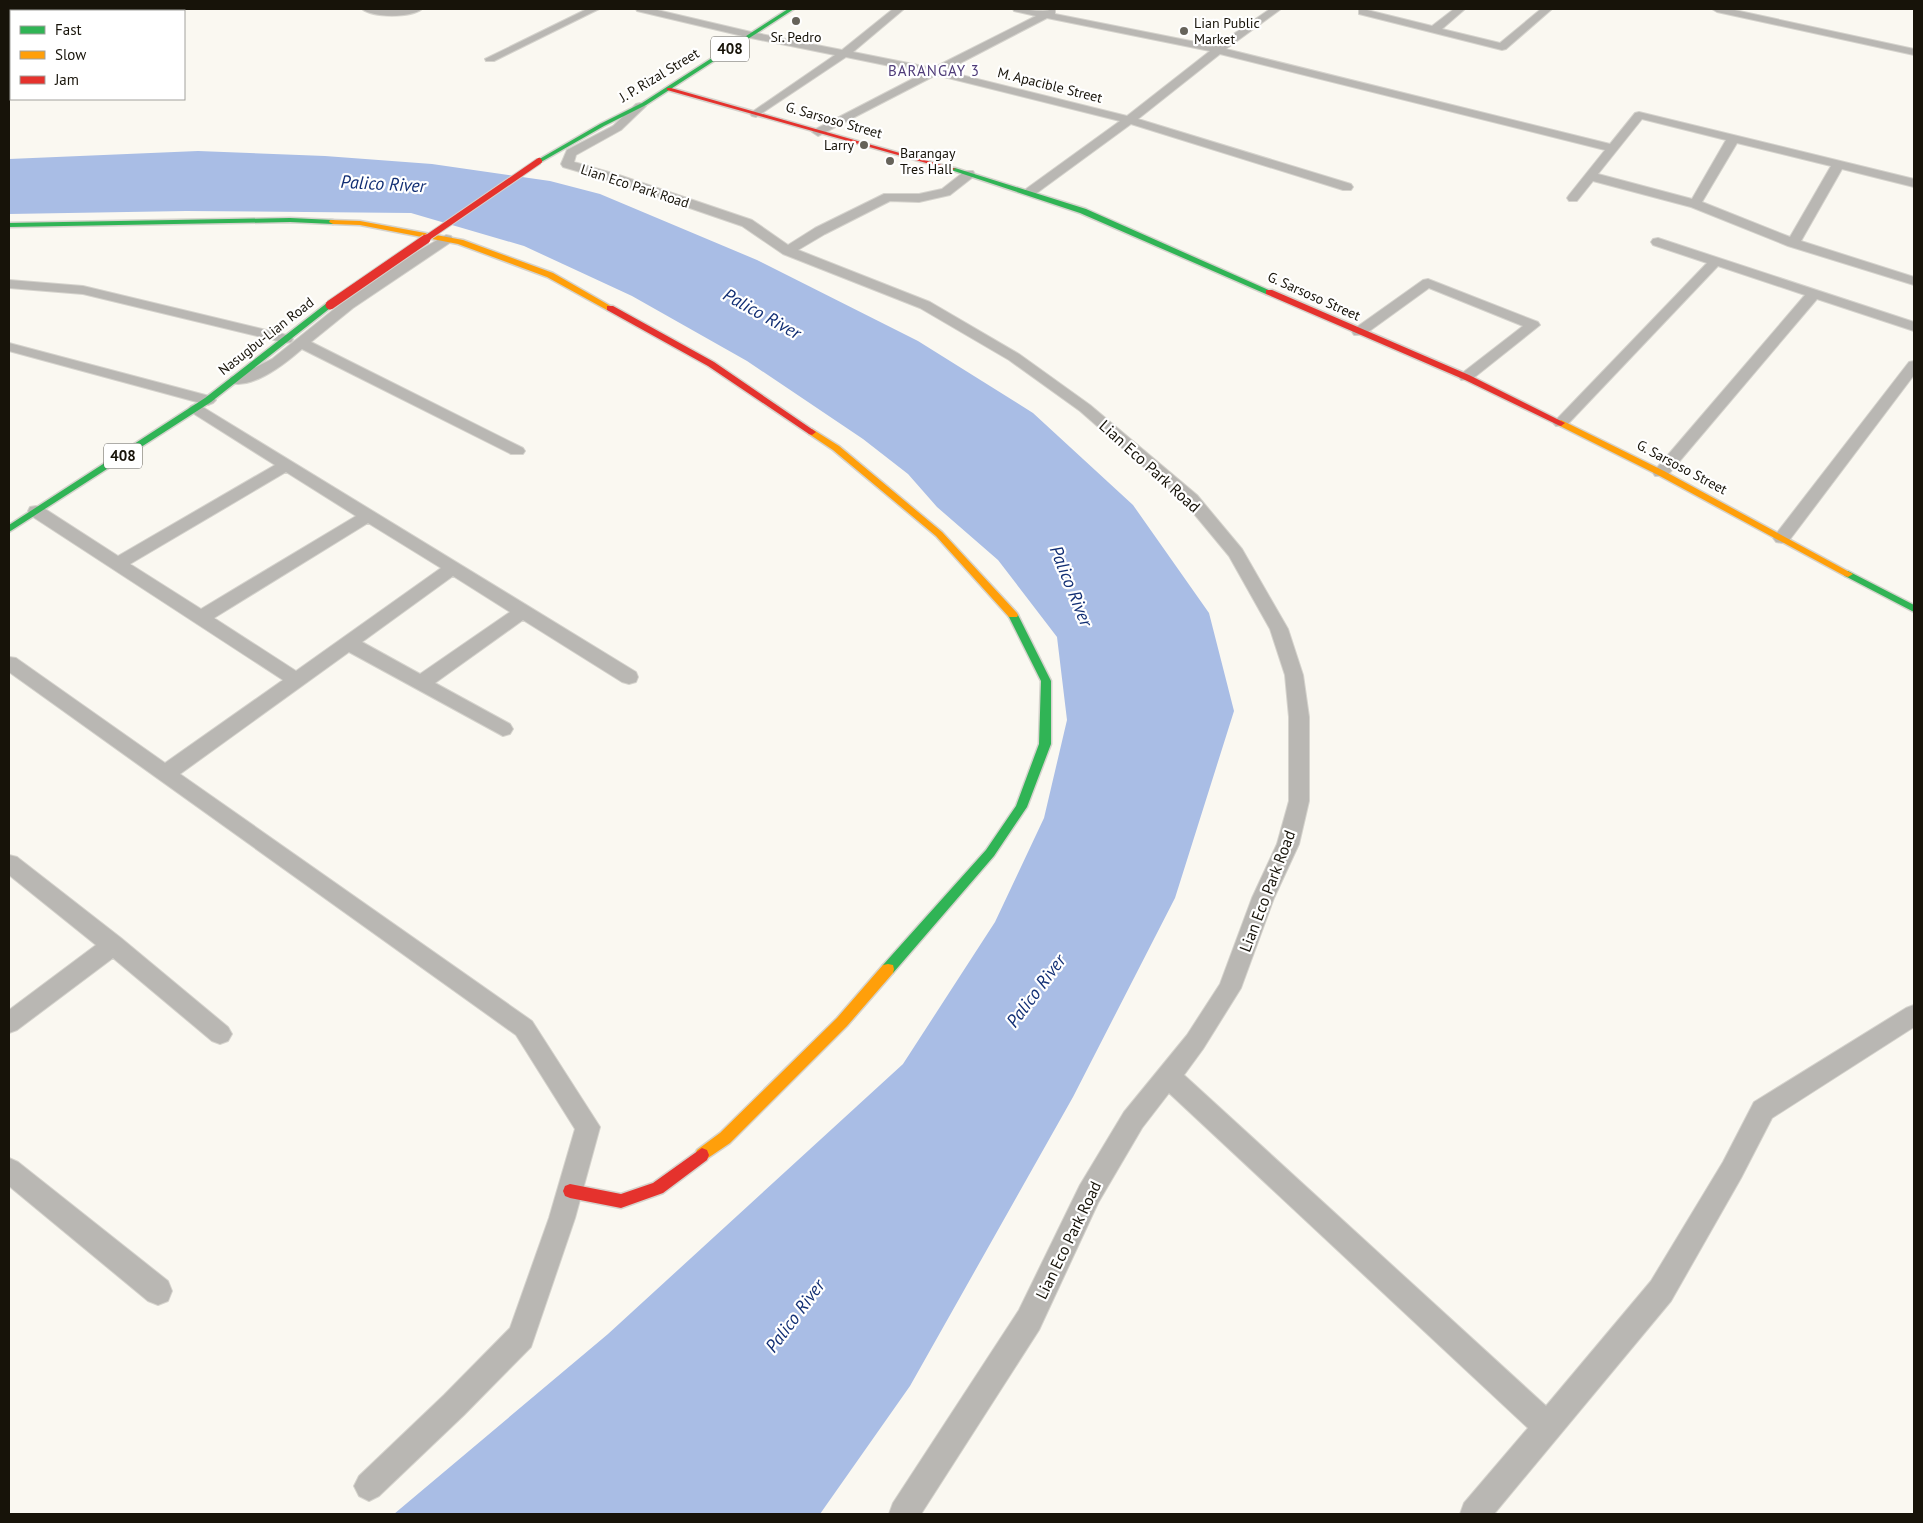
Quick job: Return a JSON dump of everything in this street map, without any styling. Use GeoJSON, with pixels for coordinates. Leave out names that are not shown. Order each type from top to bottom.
{"type":"FeatureCollection","features":[{"type":"Feature","properties":{"kind":"street"},"geometry":{"type":"LineString","coordinates":[[367,9],[385,13],[405,13],[417,9]]}},
{"type":"Feature","properties":{"kind":"street"},"geometry":{"type":"LineString","coordinates":[[490,59],[594,9]]}},
{"type":"Feature","properties":{"kind":"street","name":"M. Apacible Street"},"geometry":{"type":"LineString","coordinates":[[641,9],[752,35],[936,72],[1129,120],[1347,187]]}},
{"type":"Feature","properties":{"kind":"street","name":"J. P. Rizal Street"},"geometry":{"type":"LineString","coordinates":[[539,161],[669,89],[791,9]]}},
{"type":"Feature","properties":{"kind":"street"},"geometry":{"type":"LineString","coordinates":[[756,114],[845,53],[899,9]]}},
{"type":"Feature","properties":{"kind":"street"},"geometry":{"type":"LineString","coordinates":[[1018,9],[1218,50],[1613,148]]}},
{"type":"Feature","properties":{"kind":"street"},"geometry":{"type":"LineString","coordinates":[[818,132],[1058,9]]}},
{"type":"Feature","properties":{"kind":"street"},"geometry":{"type":"LineString","coordinates":[[1030,192],[1129,120],[1218,50],[1276,9]]}},
{"type":"Feature","properties":{"kind":"street"},"geometry":{"type":"LineString","coordinates":[[1368,9],[1363,12],[1502,47],[1544,11]]}},
{"type":"Feature","properties":{"kind":"street"},"geometry":{"type":"LineString","coordinates":[[1434,30],[1460,9]]}},
{"type":"Feature","properties":{"kind":"street"},"geometry":{"type":"LineString","coordinates":[[1529,9],[1544,11]]}},
{"type":"Feature","properties":{"kind":"street"},"geometry":{"type":"LineString","coordinates":[[1717,9],[1914,52]]}},
{"type":"Feature","properties":{"kind":"street","name":"G. Sarsoso Street"},"geometry":{"type":"LineString","coordinates":[[669,89],[969,174],[1083,210],[1466,377],[1661,472],[1914,610]]}},
{"type":"Feature","properties":{"kind":"street","name":"Lian Eco Park Road"},"geometry":{"type":"LineString","coordinates":[[640,106],[617,128],[571,153],[567,164],[615,178],[747,223],[788,251],[925,305],[1014,357],[1085,408],[1191,499],[1236,553],[1279,629],[1294,675],[1299,717],[1298,801],[1288,844],[1263,898],[1230,988],[1195,1042],[1133,1120],[1089,1194],[1029,1320],[904,1514]]}},
{"type":"Feature","properties":{"kind":"street"},"geometry":{"type":"LineString","coordinates":[[1573,198],[1639,115],[1914,183]]}},
{"type":"Feature","properties":{"kind":"street"},"geometry":{"type":"LineString","coordinates":[[1694,204],[1733,139]]}},
{"type":"Feature","properties":{"kind":"street","name":"Nasugbu-Lian Road"},"geometry":{"type":"LineString","coordinates":[[293,341],[330,305],[539,161]]}},
{"type":"Feature","properties":{"kind":"street"},"geometry":{"type":"LineString","coordinates":[[1793,243],[1838,165]]}},
{"type":"Feature","properties":{"kind":"street"},"geometry":{"type":"LineString","coordinates":[[788,251],[820,231],[888,197],[919,198],[946,192],[969,174]]}},
{"type":"Feature","properties":{"kind":"street"},"geometry":{"type":"LineString","coordinates":[[1590,176],[1694,204],[1793,243],[1912,280],[1914,265]]}},
{"type":"Feature","properties":{"kind":"street"},"geometry":{"type":"LineString","coordinates":[[9,224],[290,220],[360,223],[460,242],[550,275],[711,364],[836,448],[939,534],[1016,619],[1046,682],[1044,744],[1021,807],[990,853],[952,894],[842,1022],[725,1138],[658,1188],[621,1201],[570,1191]]}},
{"type":"Feature","properties":{"kind":"street"},"geometry":{"type":"LineString","coordinates":[[236,380],[251,377],[272,367],[293,341],[446,239]]}},
{"type":"Feature","properties":{"kind":"street"},"geometry":{"type":"LineString","coordinates":[[1658,242],[1914,327]]}},
{"type":"Feature","properties":{"kind":"street"},"geometry":{"type":"LineString","coordinates":[[1561,423],[1716,261]]}},
{"type":"Feature","properties":{"kind":"street"},"geometry":{"type":"LineString","coordinates":[[1360,332],[1428,283],[1533,325],[1466,377]]}},
{"type":"Feature","properties":{"kind":"street"},"geometry":{"type":"LineString","coordinates":[[9,284],[82,290],[293,341],[517,451]]}},
{"type":"Feature","properties":{"kind":"street"},"geometry":{"type":"LineString","coordinates":[[1661,472],[1814,294]]}},
{"type":"Feature","properties":{"kind":"street"},"geometry":{"type":"LineString","coordinates":[[9,347],[202,404],[287,465],[629,677]]}},
{"type":"Feature","properties":{"kind":"street"},"geometry":{"type":"LineString","coordinates":[[1782,538],[1914,365]]}},
{"type":"Feature","properties":{"kind":"street","name":"Nasugbu-Lian Road"},"geometry":{"type":"LineString","coordinates":[[9,530],[236,380]]}},
{"type":"Feature","properties":{"kind":"street"},"geometry":{"type":"LineString","coordinates":[[117,564],[287,465]]}},
{"type":"Feature","properties":{"kind":"street"},"geometry":{"type":"LineString","coordinates":[[36,511],[295,679]]}},
{"type":"Feature","properties":{"kind":"street"},"geometry":{"type":"LineString","coordinates":[[200,618],[368,516]]}},
{"type":"Feature","properties":{"kind":"street"},"geometry":{"type":"LineString","coordinates":[[165,774],[295,679],[453,568]]}},
{"type":"Feature","properties":{"kind":"street"},"geometry":{"type":"LineString","coordinates":[[421,682],[522,612]]}},
{"type":"Feature","properties":{"kind":"street"},"geometry":{"type":"LineString","coordinates":[[348,643],[503,729]]}},
{"type":"Feature","properties":{"kind":"street"},"geometry":{"type":"LineString","coordinates":[[9,663],[524,1028],[588,1127],[570,1191],[521,1337],[454,1405],[368,1486]]}},
{"type":"Feature","properties":{"kind":"street"},"geometry":{"type":"LineString","coordinates":[[9,863],[113,945],[220,1034]]}},
{"type":"Feature","properties":{"kind":"street"},"geometry":{"type":"LineString","coordinates":[[9,1022],[113,945]]}},
{"type":"Feature","properties":{"kind":"street"},"geometry":{"type":"LineString","coordinates":[[1475,1514],[1661,1291],[1732,1170],[1763,1110],[1914,1015]]}},
{"type":"Feature","properties":{"kind":"street"},"geometry":{"type":"LineString","coordinates":[[1168,1076],[1548,1427]]}},
{"type":"Feature","properties":{"kind":"street"},"geometry":{"type":"LineString","coordinates":[[9,1170],[158,1291]]}},
{"type":"Feature","properties":{"kind":"water","name":"Palico River"},"geometry":{"type":"Polygon","coordinates":[[[198,151],[325,156],[432,164],[550,181],[600,194],[757,260],[918,341],[1033,413],[1133,505],[1209,613],[1234,711],[1175,898],[1073,1097],[910,1386],[820,1514],[394,1514],[608,1334],[903,1064],[995,922],[1044,818],[1067,720],[1057,637],[998,560],[937,507],[908,474],[863,439],[747,361],[632,296],[524,246],[411,213],[186,211],[9,214],[9,159],[198,151]]]}},
{"type":"Feature","properties":{"kind":"traffic: fast"},"geometry":{"type":"LineString","coordinates":[[539,161],[602,125],[644,104],[791,9]]}},
{"type":"Feature","properties":{"kind":"traffic: fast"},"geometry":{"type":"LineString","coordinates":[[953,169],[1083,211],[1269,292]]}},
{"type":"Feature","properties":{"kind":"traffic: fast"},"geometry":{"type":"LineString","coordinates":[[9,225],[290,220],[333,222]]}},
{"type":"Feature","properties":{"kind":"traffic: fast"},"geometry":{"type":"LineString","coordinates":[[9,529],[208,400],[330,305]]}},
{"type":"Feature","properties":{"kind":"traffic: fast"},"geometry":{"type":"LineString","coordinates":[[1848,574],[1914,609]]}},
{"type":"Feature","properties":{"kind":"traffic: fast"},"geometry":{"type":"LineString","coordinates":[[888,969],[990,853],[1021,807],[1045,744],[1046,681],[1013,615]]}},
{"type":"Feature","properties":{"kind":"traffic: slow"},"geometry":{"type":"LineString","coordinates":[[333,222],[360,223],[460,242],[550,275],[610,308]]}},
{"type":"Feature","properties":{"kind":"traffic: slow"},"geometry":{"type":"LineString","coordinates":[[1561,423],[1661,473],[1848,574]]}},
{"type":"Feature","properties":{"kind":"traffic: slow"},"geometry":{"type":"LineString","coordinates":[[812,432],[836,448],[939,534],[1013,615]]}},
{"type":"Feature","properties":{"kind":"traffic: slow"},"geometry":{"type":"LineString","coordinates":[[702,1155],[725,1138],[842,1022],[888,969]]}},
{"type":"Feature","properties":{"kind":"traffic: jam"},"geometry":{"type":"LineString","coordinates":[[669,89],[953,169]]}},
{"type":"Feature","properties":{"kind":"traffic: jam"},"geometry":{"type":"LineString","coordinates":[[330,305],[539,161]]}},
{"type":"Feature","properties":{"kind":"traffic: jam"},"geometry":{"type":"LineString","coordinates":[[1269,292],[1466,377],[1561,423]]}},
{"type":"Feature","properties":{"kind":"traffic: jam"},"geometry":{"type":"LineString","coordinates":[[610,308],[711,364],[812,432]]}},
{"type":"Feature","properties":{"kind":"traffic: jam"},"geometry":{"type":"LineString","coordinates":[[570,1191],[621,1201],[658,1188],[702,1155]]}},
{"type":"Feature","properties":{"kind":"place","name":"Sr. Pedro"},"geometry":{"type":"Point","coordinates":[796,21]}},
{"type":"Feature","properties":{"kind":"place","name":"Lian Public Market"},"geometry":{"type":"Point","coordinates":[1184,31]}},
{"type":"Feature","properties":{"kind":"place","name":"Larry"},"geometry":{"type":"Point","coordinates":[864,145]}},
{"type":"Feature","properties":{"kind":"place","name":"Barangay Tres Hall"},"geometry":{"type":"Point","coordinates":[890,161]}},
{"type":"Feature","properties":{"kind":"district","name":"BARANGAY 3"},"geometry":{"type":"Point","coordinates":[934,71]}}]}
